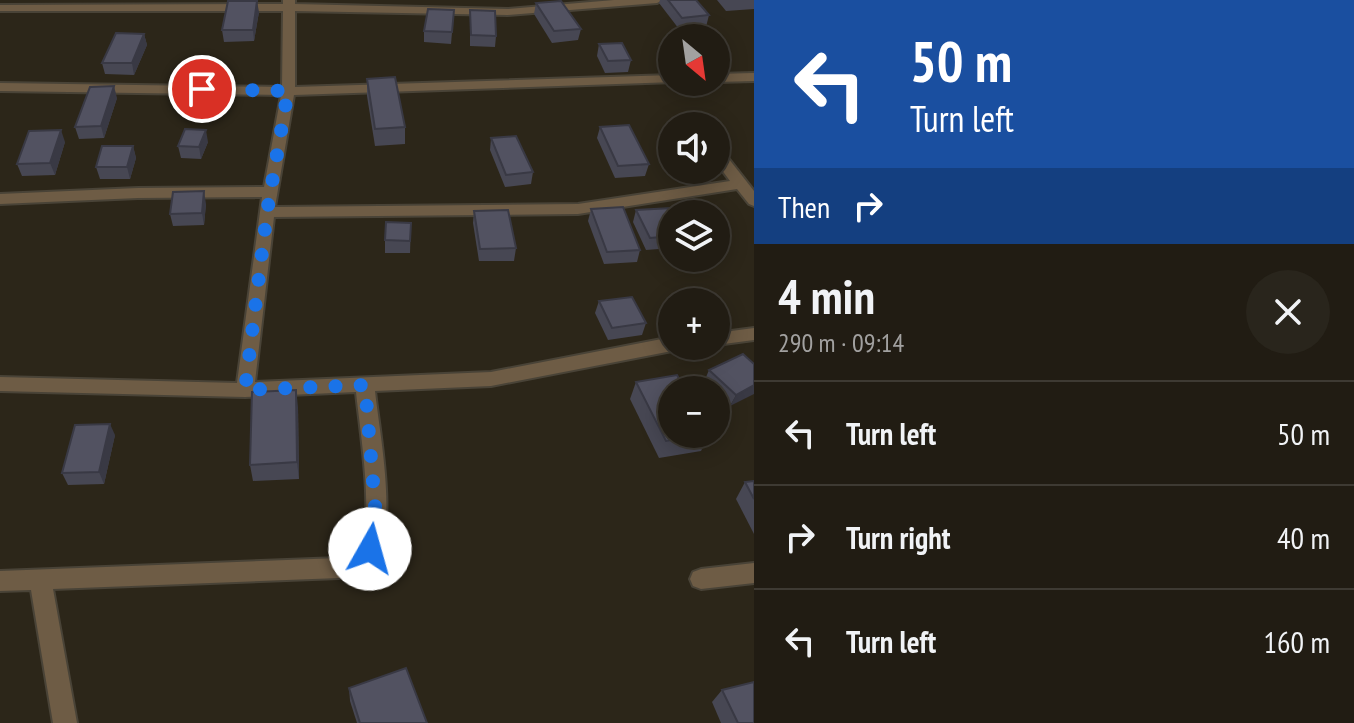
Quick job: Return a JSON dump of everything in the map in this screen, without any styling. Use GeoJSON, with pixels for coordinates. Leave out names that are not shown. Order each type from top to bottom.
{"type":"FeatureCollection","features":[{"type":"Feature","properties":{"kind":"street"},"geometry":{"type":"LineString","coordinates":[[0,8],[107,4],[462,4],[508,12],[657,0]]}},
{"type":"Feature","properties":{"kind":"street"},"geometry":{"type":"LineString","coordinates":[[245,390],[267,212],[288,91],[288,4]]}},
{"type":"Feature","properties":{"kind":"street"},"geometry":{"type":"LineString","coordinates":[[730,78],[754,77]]}},
{"type":"Feature","properties":{"kind":"street"},"geometry":{"type":"LineString","coordinates":[[0,87],[288,91],[658,79]]}},
{"type":"Feature","properties":{"kind":"street"},"geometry":{"type":"LineString","coordinates":[[730,170],[754,201]]}},
{"type":"Feature","properties":{"kind":"street"},"geometry":{"type":"LineString","coordinates":[[267,212],[578,209],[741,184]]}},
{"type":"Feature","properties":{"kind":"street"},"geometry":{"type":"LineString","coordinates":[[0,199],[138,193],[271,192]]}},
{"type":"Feature","properties":{"kind":"street"},"geometry":{"type":"LineString","coordinates":[[730,337],[754,334]]}},
{"type":"Feature","properties":{"kind":"street"},"geometry":{"type":"LineString","coordinates":[[0,384],[245,390],[491,379],[658,347]]}},
{"type":"Feature","properties":{"kind":"street"},"geometry":{"type":"LineString","coordinates":[[0,581],[339,568],[356,562],[370,549],[376,518],[365,385]]}},
{"type":"Feature","properties":{"kind":"street"},"geometry":{"type":"LineString","coordinates":[[701,579],[754,573]]}},
{"type":"Feature","properties":{"kind":"street"},"geometry":{"type":"LineString","coordinates":[[40,579],[65,723]]}},
{"type":"Feature","properties":{"kind":"building"},"geometry":{"type":"Polygon","coordinates":[[[668,0],[696,0],[709,15],[682,18],[668,0]]]}},
{"type":"Feature","properties":{"kind":"building"},"geometry":{"type":"Polygon","coordinates":[[[228,1],[257,1],[253,30],[222,30],[228,1]]]}},
{"type":"Feature","properties":{"kind":"building"},"geometry":{"type":"Polygon","coordinates":[[[561,1],[581,29],[554,31],[536,3],[561,1]]]}},
{"type":"Feature","properties":{"kind":"building"},"geometry":{"type":"Polygon","coordinates":[[[428,9],[454,10],[452,32],[424,31],[428,9]]]}},
{"type":"Feature","properties":{"kind":"building"},"geometry":{"type":"Polygon","coordinates":[[[470,10],[495,11],[496,36],[471,35],[470,10]]]}},
{"type":"Feature","properties":{"kind":"building"},"geometry":{"type":"Polygon","coordinates":[[[116,33],[144,34],[132,63],[102,63],[116,33]]]}},
{"type":"Feature","properties":{"kind":"building"},"geometry":{"type":"Polygon","coordinates":[[[622,43],[631,60],[608,61],[599,44],[622,43]]]}},
{"type":"Feature","properties":{"kind":"building"},"geometry":{"type":"Polygon","coordinates":[[[395,77],[405,127],[375,129],[367,79],[395,77]]]}},
{"type":"Feature","properties":{"kind":"building"},"geometry":{"type":"Polygon","coordinates":[[[114,86],[101,126],[75,127],[90,87],[114,86]]]}},
{"type":"Feature","properties":{"kind":"building"},"geometry":{"type":"Polygon","coordinates":[[[629,125],[649,164],[618,166],[600,127],[629,125]]]}},
{"type":"Feature","properties":{"kind":"building"},"geometry":{"type":"Polygon","coordinates":[[[185,129],[206,130],[199,147],[178,146],[185,129]]]}},
{"type":"Feature","properties":{"kind":"building"},"geometry":{"type":"Polygon","coordinates":[[[61,130],[50,163],[17,164],[29,131],[61,130]]]}},
{"type":"Feature","properties":{"kind":"building"},"geometry":{"type":"Polygon","coordinates":[[[516,136],[533,172],[506,175],[491,138],[516,136]]]}},
{"type":"Feature","properties":{"kind":"building"},"geometry":{"type":"Polygon","coordinates":[[[102,146],[133,146],[127,167],[96,167],[102,146]]]}},
{"type":"Feature","properties":{"kind":"building"},"geometry":{"type":"Polygon","coordinates":[[[204,191],[202,213],[170,214],[173,192],[204,191]]]}},
{"type":"Feature","properties":{"kind":"building"},"geometry":{"type":"Polygon","coordinates":[[[623,207],[640,250],[607,252],[591,209],[623,207]]]}},
{"type":"Feature","properties":{"kind":"building"},"geometry":{"type":"Polygon","coordinates":[[[658,209],[658,237],[650,238],[636,210],[658,209]]]}},
{"type":"Feature","properties":{"kind":"building"},"geometry":{"type":"Polygon","coordinates":[[[508,210],[516,248],[480,249],[474,211],[508,210]]]}},
{"type":"Feature","properties":{"kind":"building"},"geometry":{"type":"Polygon","coordinates":[[[386,222],[411,223],[410,241],[385,240],[386,222]]]}},
{"type":"Feature","properties":{"kind":"building"},"geometry":{"type":"Polygon","coordinates":[[[632,297],[646,323],[612,328],[599,301],[632,297]]]}},
{"type":"Feature","properties":{"kind":"building"},"geometry":{"type":"Polygon","coordinates":[[[743,354],[754,364],[754,385],[736,395],[730,389],[730,376],[715,376],[709,370],[743,354]]]}},
{"type":"Feature","properties":{"kind":"building"},"geometry":{"type":"Polygon","coordinates":[[[658,378],[658,425],[636,382],[658,378]]]}},
{"type":"Feature","properties":{"kind":"building"},"geometry":{"type":"Polygon","coordinates":[[[296,390],[297,462],[250,465],[252,392],[296,390]]]}},
{"type":"Feature","properties":{"kind":"building"},"geometry":{"type":"Polygon","coordinates":[[[110,424],[99,472],[62,473],[75,425],[110,424]]]}},
{"type":"Feature","properties":{"kind":"building"},"geometry":{"type":"Polygon","coordinates":[[[754,481],[754,499],[745,482],[754,481]]]}},
{"type":"Feature","properties":{"kind":"building"},"geometry":{"type":"Polygon","coordinates":[[[406,668],[427,723],[360,723],[349,688],[406,668]]]}},
{"type":"Feature","properties":{"kind":"building"},"geometry":{"type":"Polygon","coordinates":[[[754,682],[754,723],[738,723],[722,690],[754,682]]]}},
{"type":"Feature","properties":{"kind":"route"},"geometry":{"type":"LineString","coordinates":[[202,89],[288,91],[267,212],[245,390],[365,385],[376,518],[370,549]]}}]}
